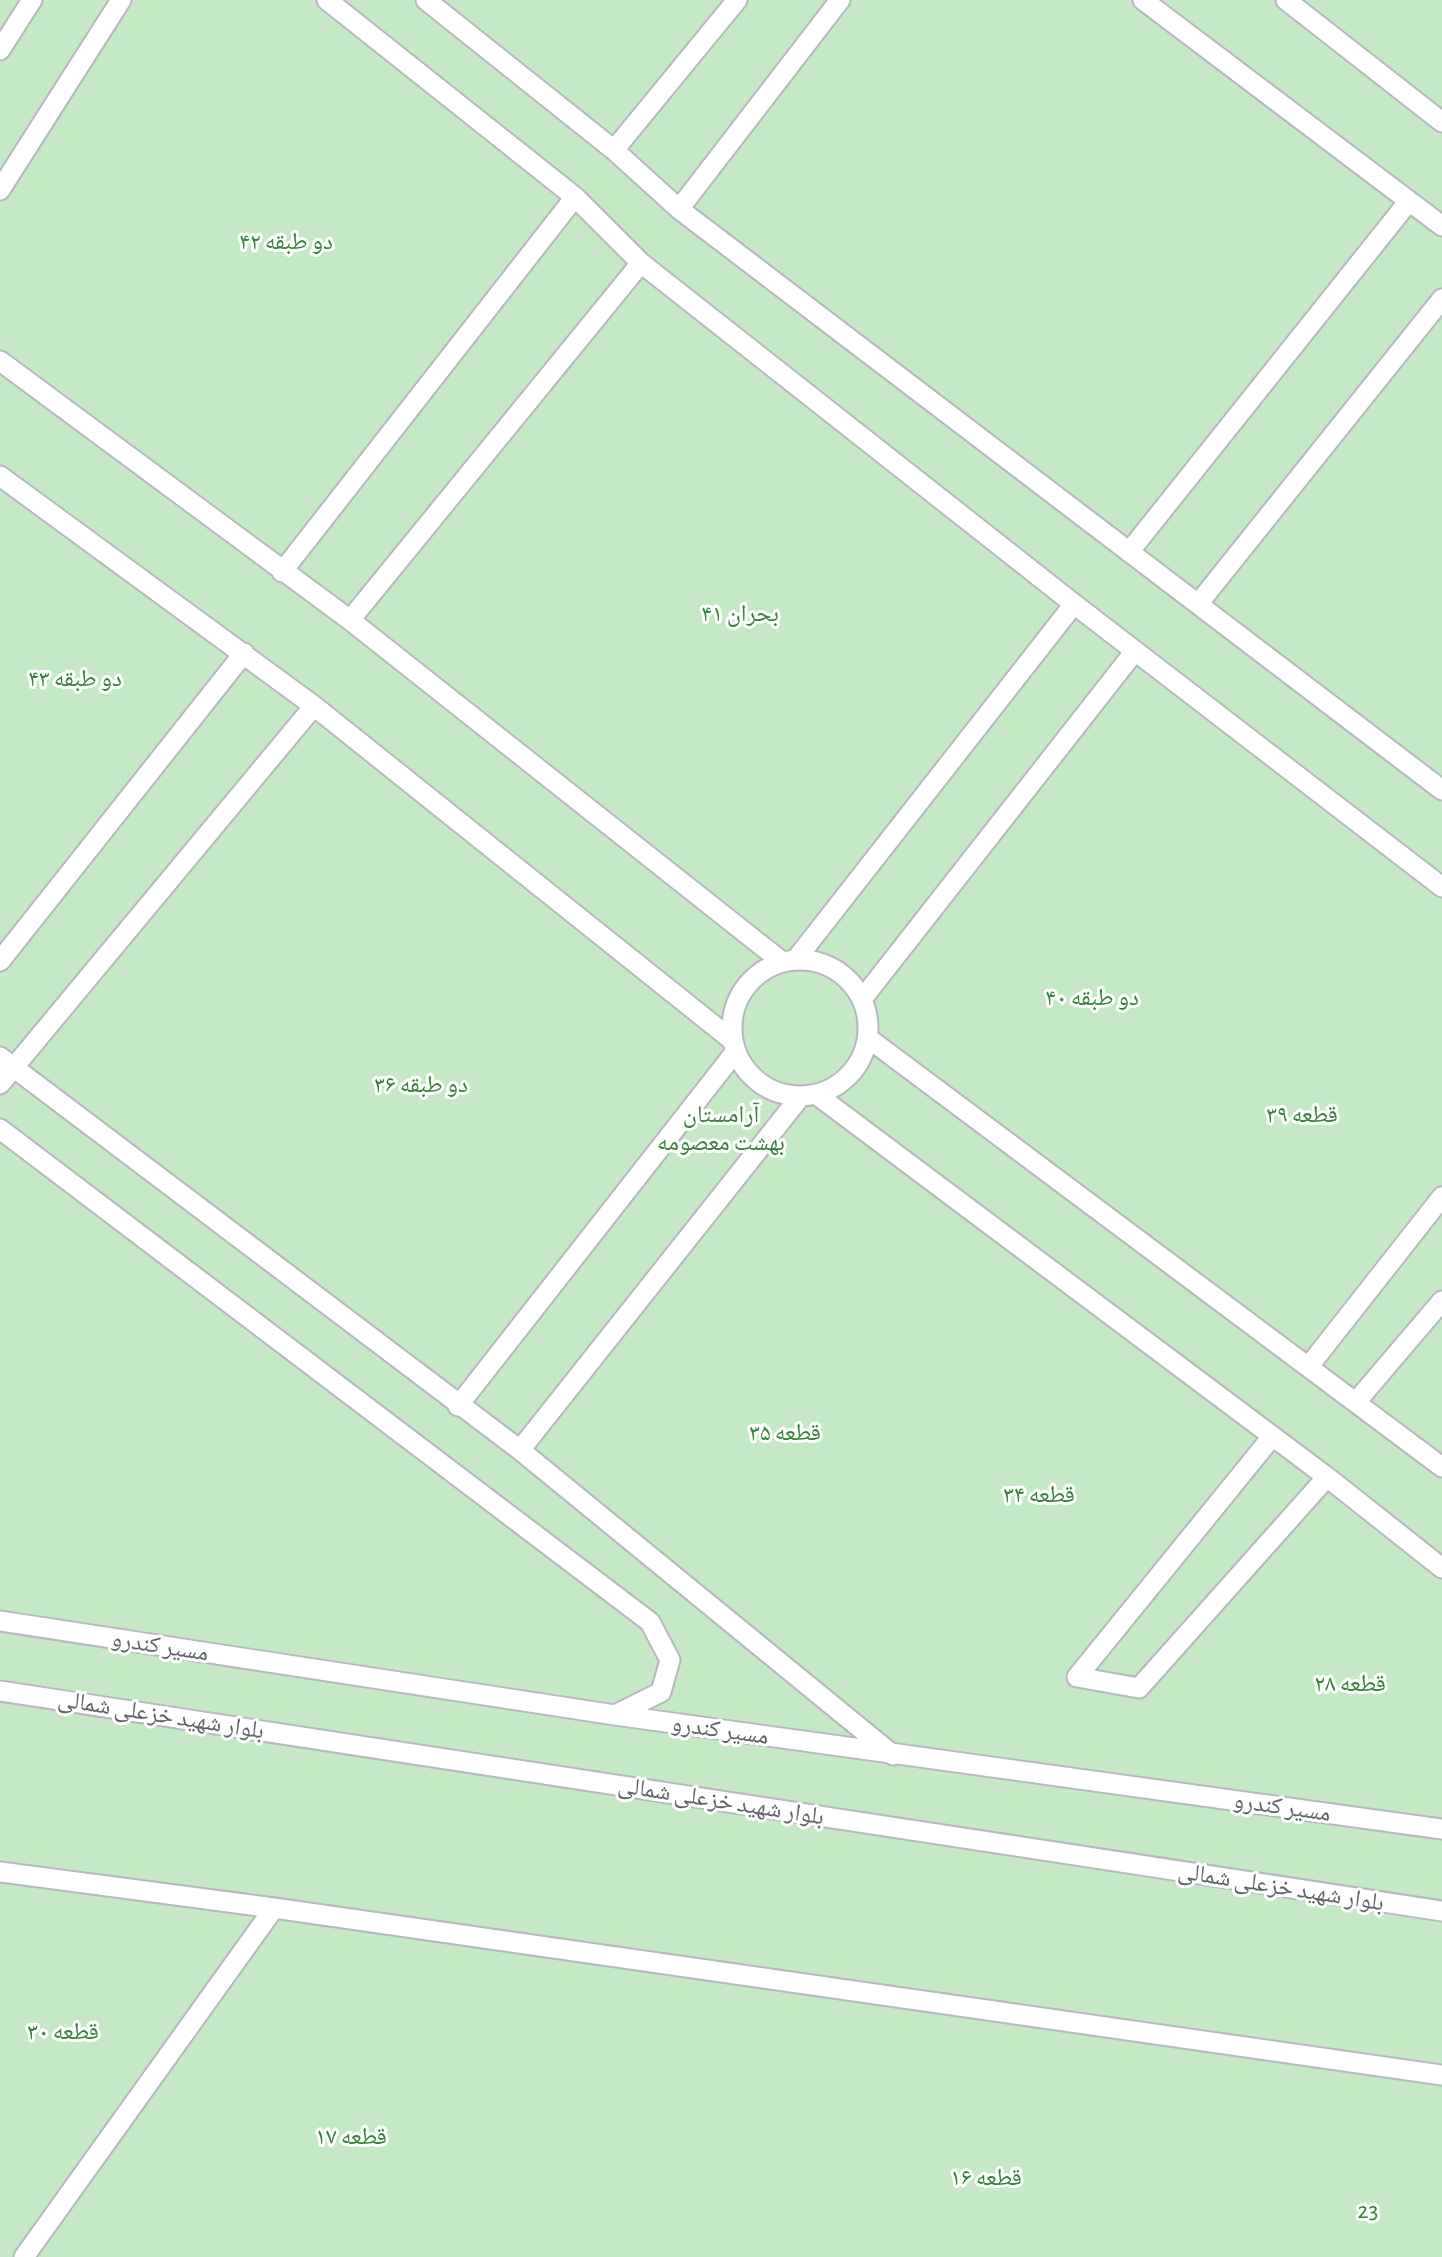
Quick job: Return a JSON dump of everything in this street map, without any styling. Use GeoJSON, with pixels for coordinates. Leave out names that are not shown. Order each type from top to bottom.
{"type":"FeatureCollection","features":[{"type":"Feature","properties":{"kind":"lane"},"geometry":{"type":"LineString","coordinates":[[0,50],[32,0]]}},
{"type":"Feature","properties":{"kind":"lane"},"geometry":{"type":"LineString","coordinates":[[0,190],[121,0]]}},
{"type":"Feature","properties":{"kind":"lane"},"geometry":{"type":"LineString","coordinates":[[327,0],[575,197],[641,263],[1074,604],[1442,887]]}},
{"type":"Feature","properties":{"kind":"lane"},"geometry":{"type":"LineString","coordinates":[[426,0],[614,150],[679,209],[1442,790]]}},
{"type":"Feature","properties":{"kind":"lane"},"geometry":{"type":"LineString","coordinates":[[614,150],[737,0]]}},
{"type":"Feature","properties":{"kind":"lane"},"geometry":{"type":"LineString","coordinates":[[679,209],[840,0]]}},
{"type":"Feature","properties":{"kind":"lane"},"geometry":{"type":"LineString","coordinates":[[1143,0],[1442,226]]}},
{"type":"Feature","properties":{"kind":"lane"},"geometry":{"type":"LineString","coordinates":[[1286,0],[1442,122]]}},
{"type":"Feature","properties":{"kind":"lane"},"geometry":{"type":"LineString","coordinates":[[282,572],[575,197]]}},
{"type":"Feature","properties":{"kind":"lane"},"geometry":{"type":"LineString","coordinates":[[1129,552],[1409,201]]}},
{"type":"Feature","properties":{"kind":"lane"},"geometry":{"type":"LineString","coordinates":[[350,620],[641,263]]}},
{"type":"Feature","properties":{"kind":"lane"},"geometry":{"type":"LineString","coordinates":[[1198,604],[1442,299]]}},
{"type":"Feature","properties":{"kind":"lane"},"geometry":{"type":"LineString","coordinates":[[0,361],[350,620],[789,960],[836,968],[863,998],[868,1038],[859,1063],[841,1083],[808,1096],[520,1450]]}},
{"type":"Feature","properties":{"kind":"lane"},"geometry":{"type":"LineString","coordinates":[[0,476],[314,706],[734,1045],[750,1075],[772,1091],[808,1096],[1326,1477],[1442,1568]]}},
{"type":"Feature","properties":{"kind":"lane"},"geometry":{"type":"LineString","coordinates":[[458,1406],[734,1045],[735,1006],[752,978],[789,960],[1074,604]]}},
{"type":"Feature","properties":{"kind":"lane"},"geometry":{"type":"LineString","coordinates":[[863,998],[1135,651]]}},
{"type":"Feature","properties":{"kind":"lane"},"geometry":{"type":"LineString","coordinates":[[0,961],[244,653]]}},
{"type":"Feature","properties":{"kind":"lane"},"geometry":{"type":"LineString","coordinates":[[0,1084],[7,1062],[314,706]]}},
{"type":"Feature","properties":{"kind":"lane"},"geometry":{"type":"LineString","coordinates":[[868,1038],[1442,1467]]}},
{"type":"Feature","properties":{"kind":"lane"},"geometry":{"type":"LineString","coordinates":[[7,1062],[458,1406],[520,1450],[894,1755]]}},
{"type":"Feature","properties":{"kind":"lane"},"geometry":{"type":"LineString","coordinates":[[0,1129],[650,1622],[670,1660],[661,1692],[615,1715]]}},
{"type":"Feature","properties":{"kind":"lane"},"geometry":{"type":"LineString","coordinates":[[1309,1366],[1442,1197]]}},
{"type":"Feature","properties":{"kind":"lane"},"geometry":{"type":"LineString","coordinates":[[1356,1402],[1442,1301]]}},
{"type":"Feature","properties":{"kind":"lane"},"geometry":{"type":"LineString","coordinates":[[1271,1438],[1077,1677],[1139,1688],[1326,1477]]}},
{"type":"Feature","properties":{"kind":"lane","name":"مسیر کندرو"},"geometry":{"type":"LineString","coordinates":[[0,1621],[615,1715],[1442,1829]]}},
{"type":"Feature","properties":{"kind":"lane","name":"بلوار شهید خزعلی شمالی"},"geometry":{"type":"LineString","coordinates":[[0,1691],[1442,1911]]}},
{"type":"Feature","properties":{"kind":"lane"},"geometry":{"type":"LineString","coordinates":[[0,1872],[274,1908],[1442,2075]]}},
{"type":"Feature","properties":{"kind":"lane"},"geometry":{"type":"LineString","coordinates":[[24,2257],[274,1908]]}},
{"type":"Feature","properties":{"kind":"green space","name":"آرامستان بهشت معصومه"},"geometry":{"type":"Polygon","coordinates":[[[0,0],[1442,0],[1442,2257],[0,2257],[0,0]]]}},
{"type":"Feature","properties":{"kind":"park label","name":"۴۲ دو طبقه"},"geometry":{"type":"Point","coordinates":[286,242]}},
{"type":"Feature","properties":{"kind":"park label","name":"۴۱ بحران"},"geometry":{"type":"Point","coordinates":[740,614]}},
{"type":"Feature","properties":{"kind":"park label","name":"۴۳ دو طبقه"},"geometry":{"type":"Point","coordinates":[75,679]}},
{"type":"Feature","properties":{"kind":"park label","name":"۴۰ دو طبقه"},"geometry":{"type":"Point","coordinates":[1092,998]}},
{"type":"Feature","properties":{"kind":"park label","name":"۳۶ دو طبقه"},"geometry":{"type":"Point","coordinates":[421,1085]}},
{"type":"Feature","properties":{"kind":"park label","name":"قطعه ۳۹"},"geometry":{"type":"Point","coordinates":[1302,1115]}},
{"type":"Feature","properties":{"kind":"park label","name":"قطعه ۳۵"},"geometry":{"type":"Point","coordinates":[785,1433]}},
{"type":"Feature","properties":{"kind":"park label","name":"قطعه ۳۴"},"geometry":{"type":"Point","coordinates":[1039,1495]}},
{"type":"Feature","properties":{"kind":"park label","name":"قطعه ۲۸"},"geometry":{"type":"Point","coordinates":[1350,1684]}},
{"type":"Feature","properties":{"kind":"park label","name":"قطعه ۳۰"},"geometry":{"type":"Point","coordinates":[63,2032]}},
{"type":"Feature","properties":{"kind":"park label","name":"قطعه ۱۷"},"geometry":{"type":"Point","coordinates":[351,2137]}},
{"type":"Feature","properties":{"kind":"park label","name":"قطعه ۱۶"},"geometry":{"type":"Point","coordinates":[986,2178]}},
{"type":"Feature","properties":{"kind":"park label","name":"23"},"geometry":{"type":"Point","coordinates":[1368,2211]}}]}
